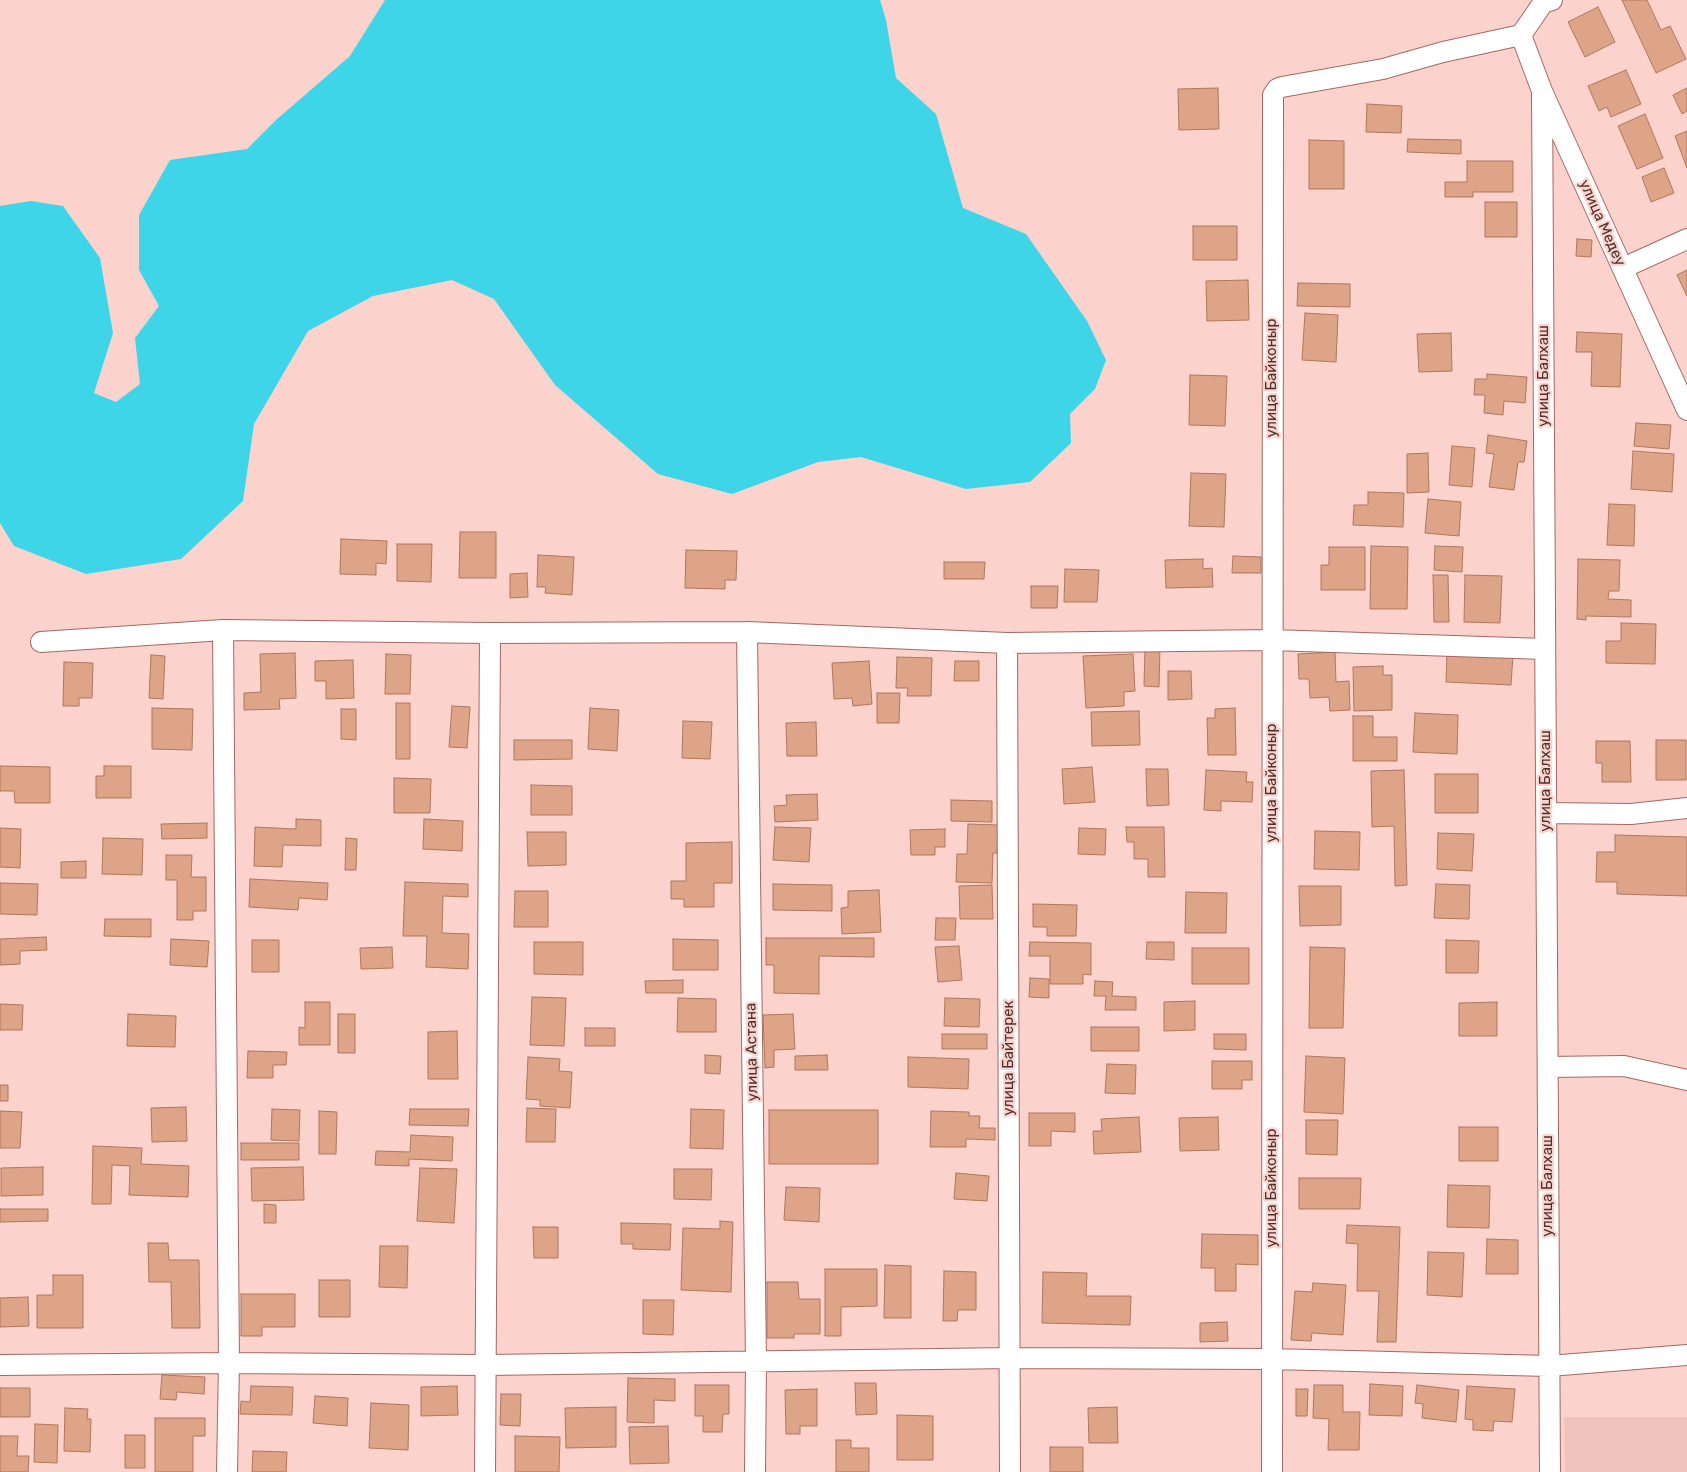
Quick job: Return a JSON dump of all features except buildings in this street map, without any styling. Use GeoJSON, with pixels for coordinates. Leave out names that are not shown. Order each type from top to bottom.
{"type":"FeatureCollection","features":[{"type":"Feature","properties":{"kind":"street"},"geometry":{"type":"LineString","coordinates":[[1521,35],[1543,3],[1552,0]]}},
{"type":"Feature","properties":{"kind":"street","name":"улица Медеу"},"geometry":{"type":"LineString","coordinates":[[1521,35],[1542,91],[1687,410]]}},
{"type":"Feature","properties":{"kind":"street","name":"улица Байконыр"},"geometry":{"type":"LineString","coordinates":[[1272,1472],[1273,95],[1277,89],[1282,87],[1383,68],[1521,35]]}},
{"type":"Feature","properties":{"kind":"street","name":"улица Балхаш"},"geometry":{"type":"LineString","coordinates":[[1542,91],[1550,1472]]}},
{"type":"Feature","properties":{"kind":"street"},"geometry":{"type":"LineString","coordinates":[[1623,268],[1687,239]]}},
{"type":"Feature","properties":{"kind":"street"},"geometry":{"type":"LineString","coordinates":[[40,642],[223,630],[490,633],[747,632],[1007,643],[1272,640],[1545,649]]}},
{"type":"Feature","properties":{"kind":"street"},"geometry":{"type":"LineString","coordinates":[[223,630],[228,1363],[227,1472]]}},
{"type":"Feature","properties":{"kind":"street","name":"улица Астана"},"geometry":{"type":"LineString","coordinates":[[747,632],[756,1362],[755,1472]]}},
{"type":"Feature","properties":{"kind":"street"},"geometry":{"type":"LineString","coordinates":[[485,1472],[490,633]]}},
{"type":"Feature","properties":{"kind":"street","name":"улица Байтерек"},"geometry":{"type":"LineString","coordinates":[[1007,643],[1010,1472]]}},
{"type":"Feature","properties":{"kind":"street"},"geometry":{"type":"LineString","coordinates":[[1546,813],[1631,814],[1687,808]]}},
{"type":"Feature","properties":{"kind":"street"},"geometry":{"type":"LineString","coordinates":[[1548,1067],[1624,1066],[1687,1080]]}},
{"type":"Feature","properties":{"kind":"street"},"geometry":{"type":"LineString","coordinates":[[0,1365],[228,1363],[486,1365],[1011,1358],[1272,1358],[1549,1366],[1687,1355]]}},
{"type":"Feature","properties":{"kind":"shaded area"},"geometry":{"type":"Polygon","coordinates":[[[1564,1417],[1687,1417],[1687,1472],[1565,1472],[1564,1417]]]}},
{"type":"Feature","properties":{"kind":"water"},"geometry":{"type":"Polygon","coordinates":[[[385,0],[880,0],[886,20],[896,78],[936,114],[963,208],[1026,234],[1087,321],[1106,360],[1095,389],[1070,414],[1071,443],[1030,482],[966,489],[861,457],[818,462],[732,494],[658,474],[555,385],[494,299],[452,280],[373,296],[308,331],[254,424],[243,501],[181,559],[86,574],[14,546],[0,523],[0,206],[31,201],[63,206],[100,258],[113,333],[94,393],[116,402],[140,384],[135,338],[159,306],[139,270],[139,215],[170,160],[247,149],[276,120],[350,56],[385,0]]]}}]}
